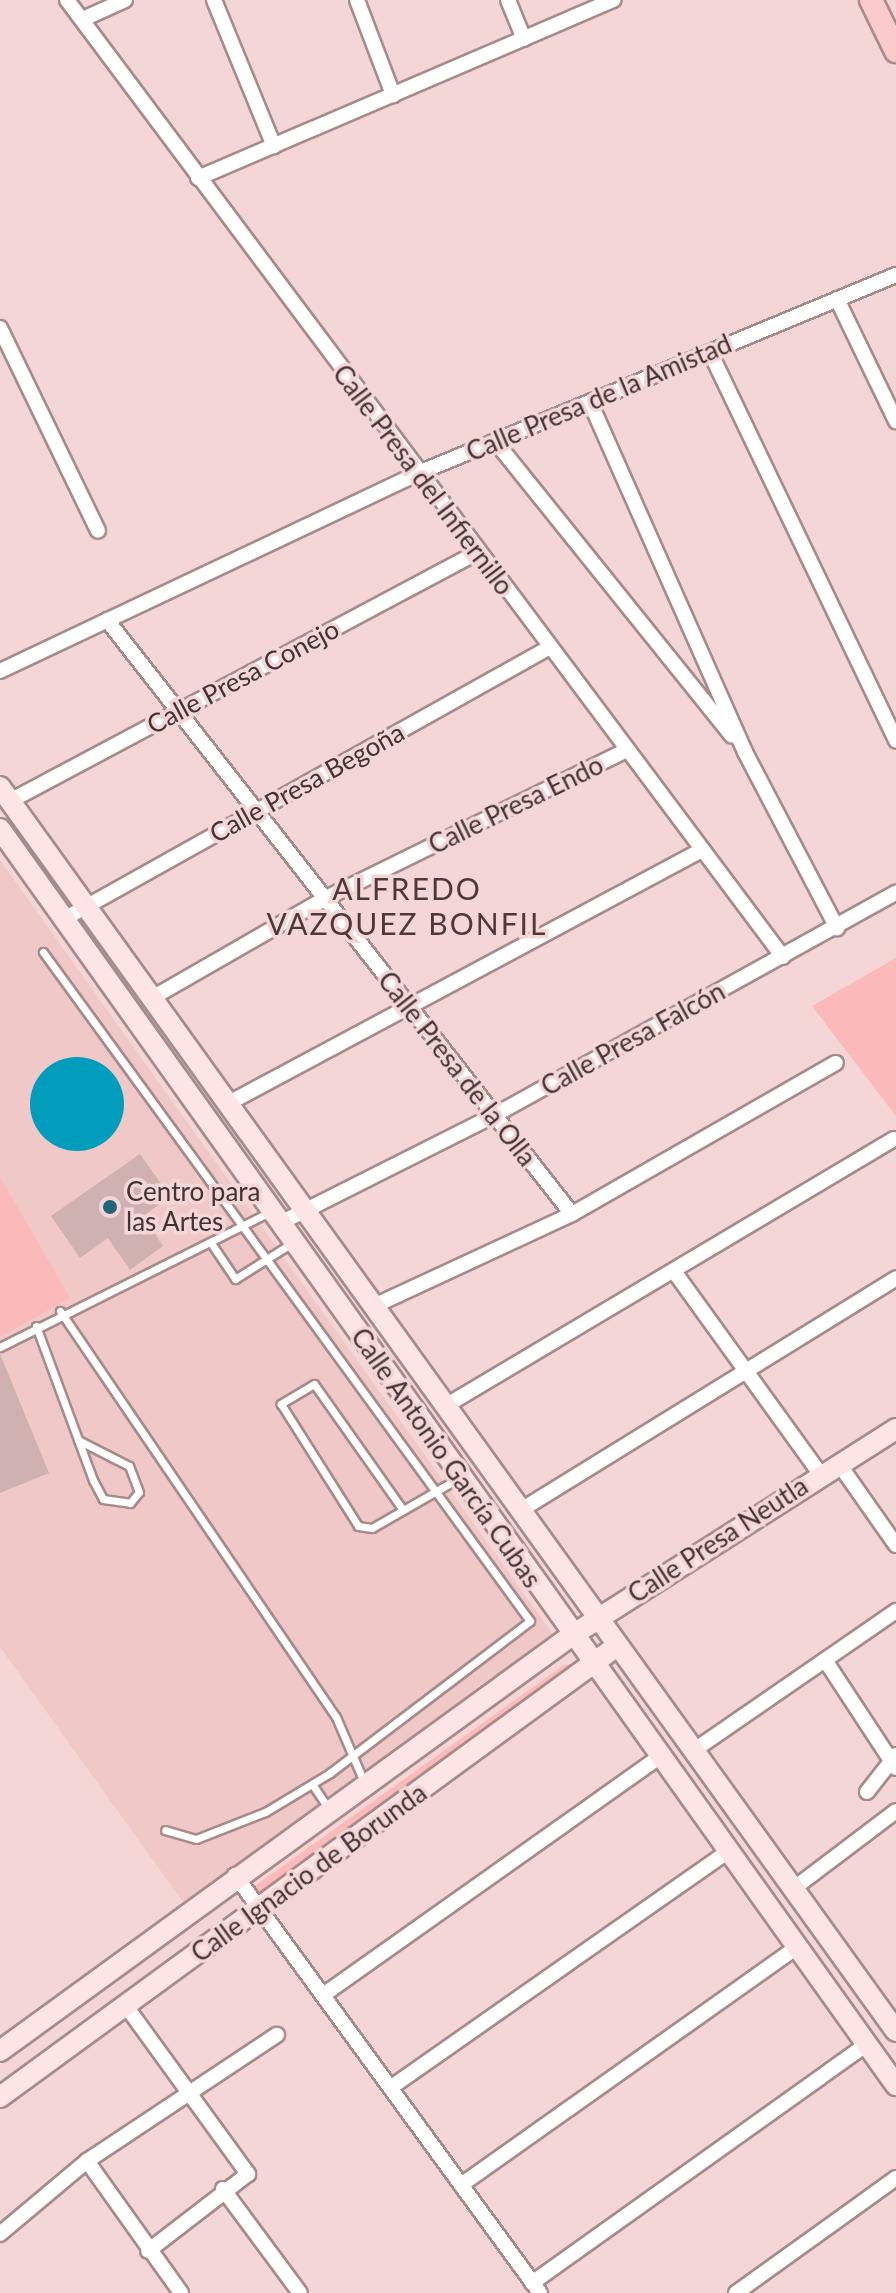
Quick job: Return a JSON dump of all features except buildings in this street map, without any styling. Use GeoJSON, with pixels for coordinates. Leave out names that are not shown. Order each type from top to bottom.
{"type":"FeatureCollection","features":[{"type":"Feature","properties":{"kind":"main road"},"geometry":{"type":"LineString","coordinates":[[871,0],[896,51]]}},
{"type":"Feature","properties":{"kind":"street","name":"Calle Presa del Infiernillo"},"geometry":{"type":"LineString","coordinates":[[67,0],[416,474],[783,957]]}},
{"type":"Feature","properties":{"kind":"street"},"geometry":{"type":"LineString","coordinates":[[83,19],[125,0]]}},
{"type":"Feature","properties":{"kind":"street"},"geometry":{"type":"LineString","coordinates":[[214,0],[274,146]]}},
{"type":"Feature","properties":{"kind":"street"},"geometry":{"type":"LineString","coordinates":[[357,0],[393,95]]}},
{"type":"Feature","properties":{"kind":"street"},"geometry":{"type":"LineString","coordinates":[[508,0],[524,39]]}},
{"type":"Feature","properties":{"kind":"street"},"geometry":{"type":"LineString","coordinates":[[198,178],[614,0]]}},
{"type":"Feature","properties":{"kind":"street","name":"Calle Presa de la Amistad"},"geometry":{"type":"LineString","coordinates":[[0,671],[416,474],[896,275]]}},
{"type":"Feature","properties":{"kind":"street"},"geometry":{"type":"LineString","coordinates":[[837,299],[896,421]]}},
{"type":"Feature","properties":{"kind":"street"},"geometry":{"type":"LineString","coordinates":[[0,328],[98,531]]}},
{"type":"Feature","properties":{"kind":"street"},"geometry":{"type":"LineString","coordinates":[[710,352],[896,741]]}},
{"type":"Feature","properties":{"kind":"street"},"geometry":{"type":"LineString","coordinates":[[590,402],[745,752],[837,928]]}},
{"type":"Feature","properties":{"kind":"street"},"geometry":{"type":"LineString","coordinates":[[495,441],[745,752]]}},
{"type":"Feature","properties":{"kind":"street","name":"Calle Presa Conejo"},"geometry":{"type":"LineString","coordinates":[[5,794],[177,712],[476,553]]}},
{"type":"Feature","properties":{"kind":"street","name":"Calle Presa de la Olla"},"geometry":{"type":"LineString","coordinates":[[107,620],[572,1214]]}},
{"type":"Feature","properties":{"kind":"street","name":"Calle Presa Begoña"},"geometry":{"type":"LineString","coordinates":[[64,919],[550,647]]}},
{"type":"Feature","properties":{"kind":"street","name":"Calle Presa Endo"},"geometry":{"type":"LineString","coordinates":[[152,998],[324,899],[627,750]]}},
{"type":"Feature","properties":{"kind":"street","name":"Calle Antonio García Cubas"},"geometry":{"type":"LineString","coordinates":[[5,794],[896,2031]]}},
{"type":"Feature","properties":{"kind":"street","name":"Calle Antonio García Cubas"},"geometry":{"type":"LineString","coordinates":[[0,829],[658,1758],[896,2085]]}},
{"type":"Feature","properties":{"kind":"street"},"geometry":{"type":"LineString","coordinates":[[227,1104],[405,1003],[702,850]]}},
{"type":"Feature","properties":{"kind":"street","name":"Calle Presa Falcón"},"geometry":{"type":"LineString","coordinates":[[276,1217],[306,1208],[493,1116],[896,893]]}},
{"type":"Feature","properties":{"kind":"street"},"geometry":{"type":"LineString","coordinates":[[374,1306],[572,1214],[836,1063]]}},
{"type":"Feature","properties":{"kind":"street"},"geometry":{"type":"LineString","coordinates":[[447,1405],[676,1274],[894,1139]]}},
{"type":"Feature","properties":{"kind":"street"},"geometry":{"type":"LineString","coordinates":[[676,1274],[820,1474]]}},
{"type":"Feature","properties":{"kind":"street"},"geometry":{"type":"LineString","coordinates":[[521,1510],[896,1278]]}},
{"type":"Feature","properties":{"kind":"street","name":"Calle Presa Neutla"},"geometry":{"type":"LineString","coordinates":[[599,1619],[820,1474],[896,1429]]}},
{"type":"Feature","properties":{"kind":"street"},"geometry":{"type":"LineString","coordinates":[[839,1464],[896,1545]]}},
{"type":"Feature","properties":{"kind":"street"},"geometry":{"type":"LineString","coordinates":[[693,1751],[896,1611]]}},
{"type":"Feature","properties":{"kind":"street","name":"Calle Ignacio de Borunda"},"geometry":{"type":"LineString","coordinates":[[0,2051],[235,1875],[599,1619]]}},
{"type":"Feature","properties":{"kind":"street","name":"Calle Ignacio de Borunda"},"geometry":{"type":"LineString","coordinates":[[0,2097],[263,1908],[617,1646]]}},
{"type":"Feature","properties":{"kind":"street"},"geometry":{"type":"LineString","coordinates":[[825,1660],[895,1761],[867,1792]]}},
{"type":"Feature","properties":{"kind":"street"},"geometry":{"type":"LineString","coordinates":[[326,1993],[658,1758]]}},
{"type":"Feature","properties":{"kind":"street"},"geometry":{"type":"LineString","coordinates":[[793,1889],[896,1811]]}},
{"type":"Feature","properties":{"kind":"street"},"geometry":{"type":"LineString","coordinates":[[393,2086],[727,1852]]}},
{"type":"Feature","properties":{"kind":"street"},"geometry":{"type":"LineString","coordinates":[[235,1875],[326,1993],[536,2288],[867,2044]]}},
{"type":"Feature","properties":{"kind":"street"},"geometry":{"type":"LineString","coordinates":[[461,2185],[796,1948]]}},
{"type":"Feature","properties":{"kind":"street"},"geometry":{"type":"LineString","coordinates":[[126,2006],[248,2174],[223,2189],[148,2251]]}},
{"type":"Feature","properties":{"kind":"street"},"geometry":{"type":"LineString","coordinates":[[0,2234],[87,2161],[277,2035]]}},
{"type":"Feature","properties":{"kind":"street"},"geometry":{"type":"LineString","coordinates":[[87,2161],[148,2251],[181,2293]]}},
{"type":"Feature","properties":{"kind":"street"},"geometry":{"type":"LineString","coordinates":[[736,2293],[896,2178]]}},
{"type":"Feature","properties":{"kind":"street"},"geometry":{"type":"LineString","coordinates":[[223,2189],[300,2293]]}},
{"type":"Feature","properties":{"kind":"lane"},"geometry":{"type":"LineString","coordinates":[[43,952],[248,1225],[530,1621],[349,1758],[265,1812],[196,1839],[165,1830]]}},
{"type":"Feature","properties":{"kind":"lane"},"geometry":{"type":"LineString","coordinates":[[0,1347],[60,1311],[213,1246],[248,1225],[276,1217]]}},
{"type":"Feature","properties":{"kind":"lane"},"geometry":{"type":"LineString","coordinates":[[213,1246],[235,1279],[294,1242]]}},
{"type":"Feature","properties":{"kind":"lane"},"geometry":{"type":"LineString","coordinates":[[60,1311],[336,1717],[349,1758],[364,1783]]}},
{"type":"Feature","properties":{"kind":"lane"},"geometry":{"type":"LineString","coordinates":[[36,1326],[78,1440],[103,1499],[130,1503],[139,1492],[129,1466],[78,1440]]}},
{"type":"Feature","properties":{"kind":"lane"},"geometry":{"type":"LineString","coordinates":[[403,1510],[314,1384],[281,1404],[358,1526],[372,1528],[461,1477]]}},
{"type":"Feature","properties":{"kind":"lane"},"geometry":{"type":"LineString","coordinates":[[312,1784],[329,1809]]}},
{"type":"Feature","properties":{"kind":"shaded area"},"geometry":{"type":"Polygon","coordinates":[[[0,860],[554,1636],[183,1902],[0,1647],[0,860]]]}},
{"type":"Feature","properties":{"kind":"shaded area"},"geometry":{"type":"Polygon","coordinates":[[[896,958],[896,1116],[812,1006],[896,958]]]}},
{"type":"Feature","properties":{"kind":"shaded area"},"geometry":{"type":"Polygon","coordinates":[[[0,1177],[70,1298],[0,1337],[0,1177]]]}},
{"type":"Feature","properties":{"kind":"shaded area"},"geometry":{"type":"Polygon","coordinates":[[[577,1663],[258,1897],[249,1890],[564,1665],[577,1663]]]}},
{"type":"Feature","properties":{"kind":"water"},"geometry":{"type":"Polygon","coordinates":[[[77,1057],[95,1060],[110,1071],[121,1086],[124,1104],[121,1122],[110,1137],[95,1148],[77,1151],[59,1148],[44,1137],[33,1122],[30,1104],[33,1086],[44,1071],[59,1060],[77,1057]]]}},
{"type":"Feature","properties":{"kind":"place","name":"Centro para las Artes"},"geometry":{"type":"Point","coordinates":[110,1207]}},
{"type":"Feature","properties":{"kind":"district","name":"ALFREDO VAZQUEZ BONFIL"},"geometry":{"type":"Point","coordinates":[407,905]}}]}
